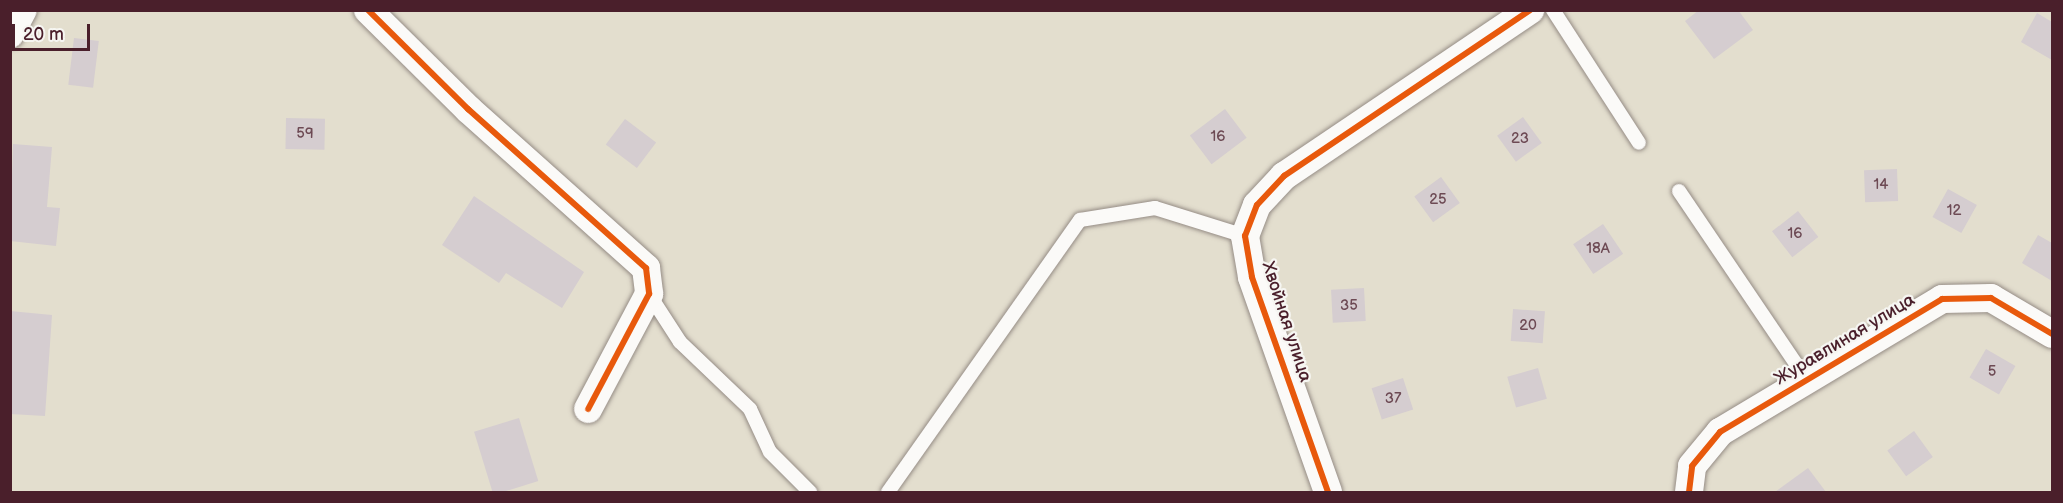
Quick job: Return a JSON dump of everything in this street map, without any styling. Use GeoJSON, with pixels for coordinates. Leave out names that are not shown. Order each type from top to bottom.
{"type":"FeatureCollection","features":[{"type":"Feature","properties":{"kind":"street"},"geometry":{"type":"LineString","coordinates":[[10,34],[23,10]]}},
{"type":"Feature","properties":{"kind":"street"},"geometry":{"type":"LineString","coordinates":[[368,10],[468,109],[646,268],[649,294],[588,410]]}},
{"type":"Feature","properties":{"kind":"street"},"geometry":{"type":"LineString","coordinates":[[1245,236],[1257,205],[1284,176],[1530,10]]}},
{"type":"Feature","properties":{"kind":"street","name":"Хвойная улица"},"geometry":{"type":"LineString","coordinates":[[1245,236],[1252,277],[1328,492]]}},
{"type":"Feature","properties":{"kind":"street","name":"Журавлиная улица"},"geometry":{"type":"LineString","coordinates":[[1689,492],[1692,466],[1720,432],[1942,299],[1991,298],[2052,334]]}},
{"type":"Feature","properties":{"kind":"lane"},"geometry":{"type":"LineString","coordinates":[[1553,10],[1639,143]]}},
{"type":"Feature","properties":{"kind":"lane"},"geometry":{"type":"LineString","coordinates":[[1679,190],[1807,380]]}},
{"type":"Feature","properties":{"kind":"lane"},"geometry":{"type":"LineString","coordinates":[[888,492],[1080,220],[1155,208],[1245,236]]}},
{"type":"Feature","properties":{"kind":"lane"},"geometry":{"type":"LineString","coordinates":[[649,294],[680,342],[750,409],[770,452],[810,492]]}},
{"type":"Feature","properties":{"kind":"building"},"geometry":{"type":"Polygon","coordinates":[[[1699,10],[1738,10],[1753,30],[1714,59],[1685,21],[1699,10]]]}},
{"type":"Feature","properties":{"kind":"building"},"geometry":{"type":"Polygon","coordinates":[[[2037,13],[2052,22],[2052,60],[2021,42],[2037,13]]]}},
{"type":"Feature","properties":{"kind":"building"},"geometry":{"type":"Polygon","coordinates":[[[74,38],[99,41],[93,88],[68,85],[74,38]]]}},
{"type":"Feature","properties":{"kind":"building"},"geometry":{"type":"Polygon","coordinates":[[[1225,109],[1247,138],[1212,164],[1190,135],[1225,109]]]}},
{"type":"Feature","properties":{"kind":"building"},"geometry":{"type":"Polygon","coordinates":[[[1523,117],[1542,143],[1516,162],[1497,136],[1523,117]]]}},
{"type":"Feature","properties":{"kind":"building"},"geometry":{"type":"Polygon","coordinates":[[[286,118],[325,119],[324,150],[285,149],[286,118]]]}},
{"type":"Feature","properties":{"kind":"building"},"geometry":{"type":"Polygon","coordinates":[[[625,119],[656,142],[637,168],[606,145],[625,119]]]}},
{"type":"Feature","properties":{"kind":"building"},"geometry":{"type":"Polygon","coordinates":[[[13,144],[52,147],[47,207],[60,208],[56,246],[10,241],[13,144]]]}},
{"type":"Feature","properties":{"kind":"building"},"geometry":{"type":"Polygon","coordinates":[[[1897,169],[1898,201],[1865,202],[1864,170],[1897,169]]]}},
{"type":"Feature","properties":{"kind":"building"},"geometry":{"type":"Polygon","coordinates":[[[1441,177],[1460,203],[1433,222],[1414,196],[1441,177]]]}},
{"type":"Feature","properties":{"kind":"building"},"geometry":{"type":"Polygon","coordinates":[[[1948,189],[1977,205],[1961,233],[1932,217],[1948,189]]]}},
{"type":"Feature","properties":{"kind":"building"},"geometry":{"type":"Polygon","coordinates":[[[474,196],[584,272],[562,308],[506,273],[499,283],[442,245],[474,196]]]}},
{"type":"Feature","properties":{"kind":"building"},"geometry":{"type":"Polygon","coordinates":[[[1798,211],[1818,237],[1792,257],[1772,231],[1798,211]]]}},
{"type":"Feature","properties":{"kind":"building"},"geometry":{"type":"Polygon","coordinates":[[[1603,224],[1623,254],[1593,274],[1573,244],[1603,224]]]}},
{"type":"Feature","properties":{"kind":"building"},"geometry":{"type":"Polygon","coordinates":[[[2038,235],[2052,243],[2052,281],[2022,263],[2038,235]]]}},
{"type":"Feature","properties":{"kind":"building"},"geometry":{"type":"Polygon","coordinates":[[[1364,288],[1366,321],[1333,323],[1331,290],[1364,288]]]}},
{"type":"Feature","properties":{"kind":"building"},"geometry":{"type":"Polygon","coordinates":[[[1513,309],[1545,311],[1543,343],[1511,341],[1513,309]]]}},
{"type":"Feature","properties":{"kind":"building"},"geometry":{"type":"Polygon","coordinates":[[[10,311],[52,315],[45,416],[10,414],[10,311]]]}},
{"type":"Feature","properties":{"kind":"building"},"geometry":{"type":"Polygon","coordinates":[[[1986,349],[2015,366],[1999,395],[1970,378],[1986,349]]]}},
{"type":"Feature","properties":{"kind":"building"},"geometry":{"type":"Polygon","coordinates":[[[1538,368],[1547,399],[1516,408],[1507,377],[1538,368]]]}},
{"type":"Feature","properties":{"kind":"building"},"geometry":{"type":"Polygon","coordinates":[[[1403,378],[1413,409],[1382,420],[1372,388],[1403,378]]]}},
{"type":"Feature","properties":{"kind":"building"},"geometry":{"type":"Polygon","coordinates":[[[519,418],[538,481],[503,492],[492,492],[474,432],[519,418]]]}},
{"type":"Feature","properties":{"kind":"building"},"geometry":{"type":"Polygon","coordinates":[[[1914,431],[1933,457],[1906,476],[1887,450],[1914,431]]]}},
{"type":"Feature","properties":{"kind":"building"},"geometry":{"type":"Polygon","coordinates":[[[1808,468],[1826,492],[1775,492],[1808,468]]]}},
{"type":"Feature","properties":{"kind":"cycle path"},"geometry":{"type":"LineString","coordinates":[[368,10],[468,109],[646,268],[649,294],[588,409]]}},
{"type":"Feature","properties":{"kind":"cycle path"},"geometry":{"type":"LineString","coordinates":[[1328,492],[1252,277],[1245,236],[1257,205],[1284,176],[1530,10]]}},
{"type":"Feature","properties":{"kind":"cycle path"},"geometry":{"type":"LineString","coordinates":[[1689,492],[1692,466],[1720,432],[1942,299],[1991,298],[2052,334]]}}]}
